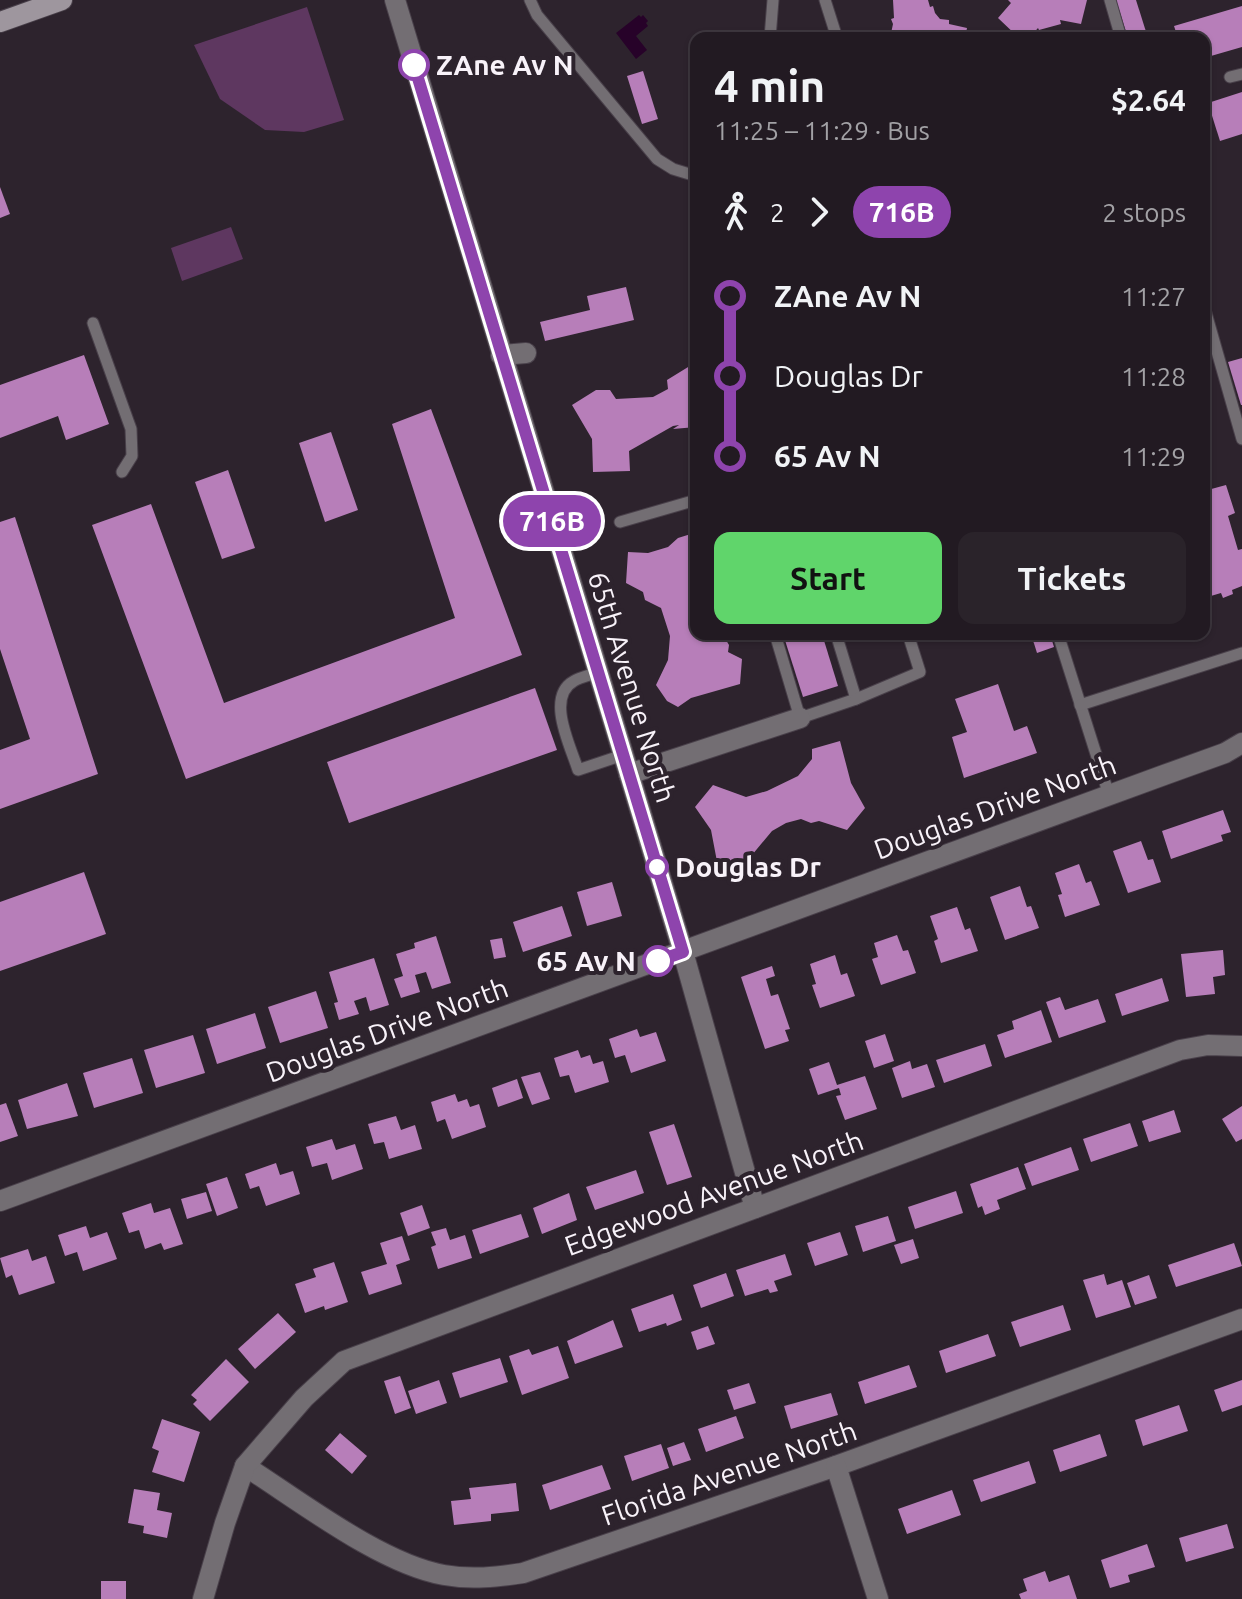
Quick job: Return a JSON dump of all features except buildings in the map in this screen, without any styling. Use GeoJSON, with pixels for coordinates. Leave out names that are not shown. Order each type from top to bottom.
{"type":"FeatureCollection","features":[{"type":"Feature","properties":{"kind":"street"},"geometry":{"type":"LineString","coordinates":[[0,22],[62,0]]}},
{"type":"Feature","properties":{"kind":"street","name":"65th Avenue North"},"geometry":{"type":"LineString","coordinates":[[395,0],[683,952],[755,1208]]}},
{"type":"Feature","properties":{"kind":"street"},"geometry":{"type":"LineString","coordinates":[[501,355],[526,353]]}},
{"type":"Feature","properties":{"kind":"street"},"geometry":{"type":"LineString","coordinates":[[626,765],[800,718]]}},
{"type":"Feature","properties":{"kind":"street","name":"Douglas Drive North"},"geometry":{"type":"LineString","coordinates":[[0,1201],[1225,753],[1242,743]]}},
{"type":"Feature","properties":{"kind":"street","name":"Edgewood Avenue North"},"geometry":{"type":"LineString","coordinates":[[245,1466],[304,1398],[344,1361],[1180,1050],[1208,1045],[1242,1046]]}},
{"type":"Feature","properties":{"kind":"street","name":"Florida Avenue North"},"geometry":{"type":"LineString","coordinates":[[245,1466],[371,1547],[407,1565],[444,1575],[484,1578],[523,1573],[836,1466],[1242,1319]]}},
{"type":"Feature","properties":{"kind":"street"},"geometry":{"type":"LineString","coordinates":[[203,1599],[245,1466]]}},
{"type":"Feature","properties":{"kind":"street"},"geometry":{"type":"LineString","coordinates":[[836,1466],[878,1599]]}},
{"type":"Feature","properties":{"kind":"lane"},"geometry":{"type":"LineString","coordinates":[[530,0],[537,15],[657,159],[673,169],[690,174]]}},
{"type":"Feature","properties":{"kind":"lane"},"geometry":{"type":"LineString","coordinates":[[770,32],[773,0]]}},
{"type":"Feature","properties":{"kind":"lane"},"geometry":{"type":"LineString","coordinates":[[825,0],[835,32]]}},
{"type":"Feature","properties":{"kind":"lane"},"geometry":{"type":"LineString","coordinates":[[1110,0],[1119,32]]}},
{"type":"Feature","properties":{"kind":"lane"},"geometry":{"type":"LineString","coordinates":[[1230,77],[1242,74]]}},
{"type":"Feature","properties":{"kind":"lane"},"geometry":{"type":"LineString","coordinates":[[93,323],[131,429],[132,456],[122,472]]}},
{"type":"Feature","properties":{"kind":"lane"},"geometry":{"type":"LineString","coordinates":[[1210,327],[1242,439]]}},
{"type":"Feature","properties":{"kind":"lane"},"geometry":{"type":"LineString","coordinates":[[620,522],[690,502]]}},
{"type":"Feature","properties":{"kind":"lane"},"geometry":{"type":"LineString","coordinates":[[777,640],[800,718],[920,672],[910,640]]}},
{"type":"Feature","properties":{"kind":"lane"},"geometry":{"type":"LineString","coordinates":[[838,640],[856,699]]}},
{"type":"Feature","properties":{"kind":"lane"},"geometry":{"type":"LineString","coordinates":[[1060,640],[1109,795]]}},
{"type":"Feature","properties":{"kind":"lane"},"geometry":{"type":"LineString","coordinates":[[1080,705],[1242,653]]}},
{"type":"Feature","properties":{"kind":"lane"},"geometry":{"type":"LineString","coordinates":[[598,672],[572,681],[560,700],[560,713],[578,770],[626,765]]}},
{"type":"Feature","properties":{"kind":"shaded area"},"geometry":{"type":"Polygon","coordinates":[[[307,7],[344,120],[304,132],[265,130],[220,99],[194,45],[307,7]]]}},
{"type":"Feature","properties":{"kind":"shaded area"},"geometry":{"type":"Polygon","coordinates":[[[639,15],[648,21],[648,26],[636,36],[647,50],[636,59],[616,33],[639,15]]]}},
{"type":"Feature","properties":{"kind":"shaded area"},"geometry":{"type":"Polygon","coordinates":[[[231,227],[243,259],[182,281],[171,248],[231,227]]]}},
{"type":"Feature","properties":{"kind":"bus line","name":"716B"},"geometry":{"type":"LineString","coordinates":[[414,65],[683,952],[658,961]]}},
{"type":"Feature","properties":{"kind":"place","name":"ZAne Av N"},"geometry":{"type":"Point","coordinates":[414,65]}},
{"type":"Feature","properties":{"kind":"place","name":"Douglas Dr"},"geometry":{"type":"Point","coordinates":[657,867]}},
{"type":"Feature","properties":{"kind":"place","name":"65 Av N"},"geometry":{"type":"Point","coordinates":[658,961]}}]}
